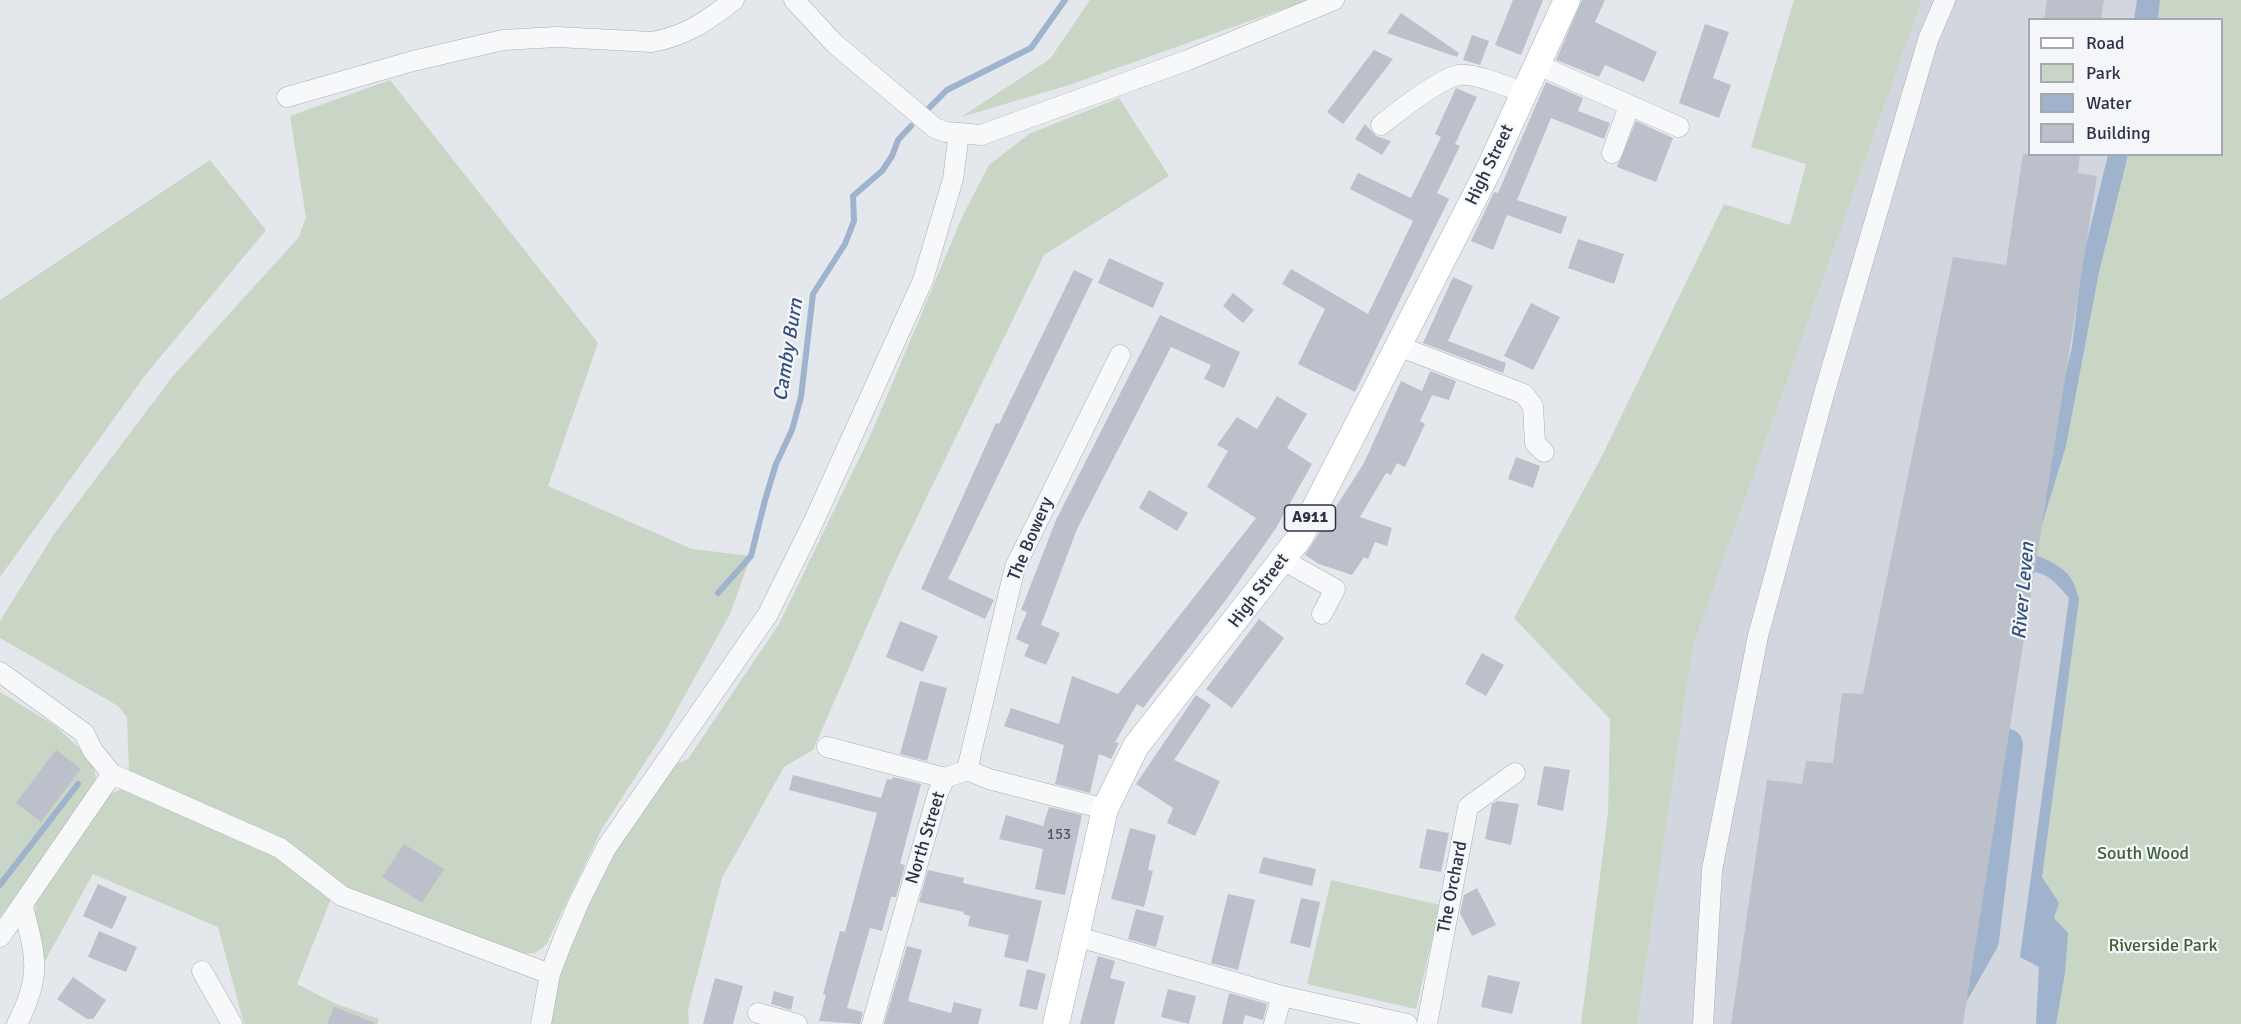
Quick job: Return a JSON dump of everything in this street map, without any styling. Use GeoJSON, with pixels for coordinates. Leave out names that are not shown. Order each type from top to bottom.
{"type":"FeatureCollection","features":[{"type":"Feature","properties":{"kind":"main road","name":"High Street"},"geometry":{"type":"LineString","coordinates":[[1056,1024],[1105,808],[1136,746],[1300,537],[1525,94],[1567,0]]}},
{"type":"Feature","properties":{"kind":"street"},"geometry":{"type":"LineString","coordinates":[[287,97],[413,61],[503,40],[557,37],[635,41],[664,39],[697,28],[734,0]]}},
{"type":"Feature","properties":{"kind":"street"},"geometry":{"type":"LineString","coordinates":[[794,0],[835,44],[935,128],[959,134],[981,135],[1188,60],[1334,0]]}},
{"type":"Feature","properties":{"kind":"street"},"geometry":{"type":"LineString","coordinates":[[1703,1024],[1712,870],[1758,636],[1833,360],[1928,40],[1945,0]]}},
{"type":"Feature","properties":{"kind":"street"},"geometry":{"type":"LineString","coordinates":[[1538,65],[1679,127]]}},
{"type":"Feature","properties":{"kind":"street"},"geometry":{"type":"LineString","coordinates":[[1381,125],[1413,100],[1459,75],[1502,83],[1525,94]]}},
{"type":"Feature","properties":{"kind":"street"},"geometry":{"type":"LineString","coordinates":[[1612,153],[1629,105]]}},
{"type":"Feature","properties":{"kind":"street"},"geometry":{"type":"LineString","coordinates":[[541,1024],[550,975],[579,902],[606,848],[768,614],[813,523],[923,280],[953,179],[959,134]]}},
{"type":"Feature","properties":{"kind":"street"},"geometry":{"type":"LineString","coordinates":[[1398,346],[1524,394],[1533,406],[1535,443],[1544,452]]}},
{"type":"Feature","properties":{"kind":"street","name":"The Bowery"},"geometry":{"type":"LineString","coordinates":[[967,770],[1015,567],[1120,355]]}},
{"type":"Feature","properties":{"kind":"street"},"geometry":{"type":"LineString","coordinates":[[1283,560],[1335,589],[1322,614]]}},
{"type":"Feature","properties":{"kind":"street"},"geometry":{"type":"LineString","coordinates":[[0,672],[84,734],[93,751],[112,774],[280,849],[342,896],[550,975]]}},
{"type":"Feature","properties":{"kind":"street"},"geometry":{"type":"LineString","coordinates":[[827,747],[945,778]]}},
{"type":"Feature","properties":{"kind":"street"},"geometry":{"type":"LineString","coordinates":[[967,770],[989,778],[1105,808]]}},
{"type":"Feature","properties":{"kind":"street","name":"North Street"},"geometry":{"type":"LineString","coordinates":[[872,1024],[938,793],[945,778],[967,770]]}},
{"type":"Feature","properties":{"kind":"street","name":"The Orchard"},"geometry":{"type":"LineString","coordinates":[[1427,1024],[1468,807],[1515,773]]}},
{"type":"Feature","properties":{"kind":"street"},"geometry":{"type":"LineString","coordinates":[[0,937],[23,907],[84,811],[112,774]]}},
{"type":"Feature","properties":{"kind":"street"},"geometry":{"type":"LineString","coordinates":[[17,1024],[32,994],[35,953],[23,907]]}},
{"type":"Feature","properties":{"kind":"street"},"geometry":{"type":"LineString","coordinates":[[1075,936],[1282,996],[1407,1024]]}},
{"type":"Feature","properties":{"kind":"street"},"geometry":{"type":"LineString","coordinates":[[202,971],[232,1024]]}},
{"type":"Feature","properties":{"kind":"street"},"geometry":{"type":"LineString","coordinates":[[1274,1024],[1282,996]]}},
{"type":"Feature","properties":{"kind":"street"},"geometry":{"type":"LineString","coordinates":[[758,1013],[797,1024]]}},
{"type":"Feature","properties":{"kind":"shaded area"},"geometry":{"type":"Polygon","coordinates":[[[1922,0],[2198,0],[2193,18],[2028,18],[2028,156],[2163,156],[2074,1024],[1637,1024],[1693,646],[1922,0]]]}},
{"type":"Feature","properties":{"kind":"green space"},"geometry":{"type":"Polygon","coordinates":[[[1090,0],[1309,0],[1069,85],[961,117],[1050,59],[1090,0]]]}},
{"type":"Feature","properties":{"kind":"green space"},"geometry":{"type":"Polygon","coordinates":[[[1794,0],[1922,0],[1693,646],[1637,1024],[1581,1024],[1608,813],[1610,719],[1514,618],[1601,458],[1724,204],[1790,225],[1806,164],[1751,147],[1794,0]]]}},
{"type":"Feature","properties":{"kind":"green space","name":"South Wood"},"geometry":{"type":"Polygon","coordinates":[[[2160,0],[2241,0],[2241,1024],[2056,1024],[2065,961],[2054,918],[2059,903],[2042,877],[2079,600],[2033,555],[2066,446],[2099,272],[2128,156],[2223,156],[2223,18],[2158,18],[2160,0]]]}},
{"type":"Feature","properties":{"kind":"green space"},"geometry":{"type":"Polygon","coordinates":[[[390,80],[598,343],[548,486],[692,549],[751,556],[730,614],[664,733],[603,827],[546,945],[535,953],[521,954],[345,887],[129,774],[127,717],[118,706],[0,638],[0,621],[54,534],[173,376],[299,237],[306,217],[290,116],[390,80]]]}},
{"type":"Feature","properties":{"kind":"green space"},"geometry":{"type":"Polygon","coordinates":[[[1119,98],[1169,176],[1044,255],[892,569],[813,750],[784,767],[722,878],[688,1010],[689,1024],[541,1024],[563,940],[657,772],[688,759],[779,624],[871,434],[963,215],[989,165],[1029,134],[1119,98]]]}},
{"type":"Feature","properties":{"kind":"green space"},"geometry":{"type":"Polygon","coordinates":[[[210,160],[266,230],[146,374],[0,577],[0,300],[210,160]]]}},
{"type":"Feature","properties":{"kind":"green space"},"geometry":{"type":"Polygon","coordinates":[[[0,692],[54,725],[94,761],[96,785],[0,918],[0,692]]]}},
{"type":"Feature","properties":{"kind":"green space"},"geometry":{"type":"Polygon","coordinates":[[[126,787],[278,856],[331,899],[297,984],[334,1003],[379,1019],[377,1024],[244,1024],[218,927],[93,874],[45,961],[35,921],[36,894],[101,798],[126,787]]]}},
{"type":"Feature","properties":{"kind":"green space"},"geometry":{"type":"Polygon","coordinates":[[[1331,880],[1440,905],[1416,1009],[1307,984],[1331,880]]]}},
{"type":"Feature","properties":{"kind":"water"},"geometry":{"type":"Polygon","coordinates":[[[2137,0],[2160,0],[2158,18],[2134,18],[2137,0]]]}},
{"type":"Feature","properties":{"kind":"water"},"geometry":{"type":"Polygon","coordinates":[[[2108,156],[2128,156],[2099,272],[2066,446],[2033,554],[2064,570],[2073,582],[2079,600],[2042,877],[2059,903],[2054,918],[2068,933],[2065,973],[2056,1024],[2036,1024],[2039,967],[2020,957],[2069,598],[2044,575],[2030,571],[2011,571],[2053,426],[2072,347],[2083,257],[2108,156]]]}},
{"type":"Feature","properties":{"kind":"building"},"geometry":{"type":"Polygon","coordinates":[[[1513,0],[1543,0],[1521,55],[1495,45],[1513,0]]]}},
{"type":"Feature","properties":{"kind":"building"},"geometry":{"type":"Polygon","coordinates":[[[1582,0],[1605,0],[1595,22],[1657,52],[1644,82],[1605,65],[1599,77],[1556,60],[1582,0]]]}},
{"type":"Feature","properties":{"kind":"building"},"geometry":{"type":"Polygon","coordinates":[[[2047,0],[2104,0],[2101,18],[2044,18],[2047,0]]]}},
{"type":"Feature","properties":{"kind":"building"},"geometry":{"type":"Polygon","coordinates":[[[1401,13],[1459,53],[1457,57],[1387,33],[1401,13]]]}},
{"type":"Feature","properties":{"kind":"building"},"geometry":{"type":"Polygon","coordinates":[[[1705,24],[1729,32],[1713,78],[1731,85],[1719,118],[1679,103],[1705,24]]]}},
{"type":"Feature","properties":{"kind":"building"},"geometry":{"type":"Polygon","coordinates":[[[1472,35],[1489,41],[1480,65],[1463,60],[1472,35]]]}},
{"type":"Feature","properties":{"kind":"building"},"geometry":{"type":"Polygon","coordinates":[[[1374,50],[1393,59],[1343,124],[1327,112],[1374,50]]]}},
{"type":"Feature","properties":{"kind":"building"},"geometry":{"type":"Polygon","coordinates":[[[1546,82],[1583,98],[1578,111],[1610,123],[1604,139],[1551,118],[1517,200],[1567,217],[1561,234],[1507,215],[1493,250],[1471,241],[1494,192],[1498,193],[1546,82]]]}},
{"type":"Feature","properties":{"kind":"building"},"geometry":{"type":"Polygon","coordinates":[[[1456,88],[1477,97],[1455,144],[1460,146],[1437,193],[1449,199],[1355,392],[1298,364],[1325,309],[1282,284],[1291,269],[1368,314],[1413,221],[1350,189],[1358,173],[1411,198],[1441,137],[1435,134],[1456,88]]]}},
{"type":"Feature","properties":{"kind":"building"},"geometry":{"type":"Polygon","coordinates":[[[1636,121],[1673,138],[1656,182],[1617,167],[1636,121]]]}},
{"type":"Feature","properties":{"kind":"building"},"geometry":{"type":"Polygon","coordinates":[[[1365,124],[1376,136],[1391,141],[1382,155],[1355,139],[1365,124]]]}},
{"type":"Feature","properties":{"kind":"building"},"geometry":{"type":"Polygon","coordinates":[[[2023,154],[2028,154],[2028,156],[2080,156],[2078,173],[2097,176],[1963,1024],[1731,1024],[1767,780],[1802,784],[1806,761],[1833,763],[1842,693],[1863,694],[1953,257],[2006,265],[2023,154]]]}},
{"type":"Feature","properties":{"kind":"building"},"geometry":{"type":"Polygon","coordinates":[[[1578,239],[1624,254],[1614,284],[1568,268],[1578,239]]]}},
{"type":"Feature","properties":{"kind":"building"},"geometry":{"type":"Polygon","coordinates":[[[1109,258],[1164,283],[1153,308],[1098,283],[1109,258]]]}},
{"type":"Feature","properties":{"kind":"building"},"geometry":{"type":"Polygon","coordinates":[[[1074,270],[1093,279],[948,579],[994,600],[985,619],[921,589],[996,423],[999,424],[1074,270]]]}},
{"type":"Feature","properties":{"kind":"building"},"geometry":{"type":"Polygon","coordinates":[[[1453,277],[1473,286],[1448,341],[1506,363],[1503,373],[1423,343],[1453,277]]]}},
{"type":"Feature","properties":{"kind":"building"},"geometry":{"type":"Polygon","coordinates":[[[1233,293],[1254,310],[1243,323],[1223,306],[1233,293]]]}},
{"type":"Feature","properties":{"kind":"building"},"geometry":{"type":"Polygon","coordinates":[[[1531,303],[1560,317],[1533,370],[1504,356],[1531,303]]]}},
{"type":"Feature","properties":{"kind":"building"},"geometry":{"type":"Polygon","coordinates":[[[1160,315],[1240,352],[1224,388],[1204,379],[1211,365],[1171,347],[1077,529],[1041,625],[1060,633],[1046,665],[1024,656],[1029,645],[1016,639],[1027,612],[1021,610],[1056,520],[1160,315]]]}},
{"type":"Feature","properties":{"kind":"building"},"geometry":{"type":"Polygon","coordinates":[[[1430,371],[1456,381],[1449,400],[1432,395],[1420,421],[1425,424],[1405,467],[1397,463],[1391,475],[1386,473],[1360,517],[1392,528],[1387,546],[1375,542],[1368,559],[1364,557],[1352,575],[1319,564],[1305,555],[1364,463],[1401,381],[1422,391],[1430,371]]]}},
{"type":"Feature","properties":{"kind":"building"},"geometry":{"type":"Polygon","coordinates":[[[1277,396],[1307,414],[1287,448],[1312,464],[1276,528],[1228,597],[1143,708],[1137,704],[1115,742],[1119,743],[1111,759],[1099,754],[1090,793],[1055,784],[1064,745],[1004,726],[1011,708],[1059,724],[1072,676],[1118,694],[1256,518],[1207,487],[1228,451],[1217,445],[1237,417],[1257,429],[1277,396]]]}},
{"type":"Feature","properties":{"kind":"building"},"geometry":{"type":"Polygon","coordinates":[[[1516,457],[1540,466],[1533,488],[1508,479],[1516,457]]]}},
{"type":"Feature","properties":{"kind":"building"},"geometry":{"type":"Polygon","coordinates":[[[1149,490],[1188,513],[1177,531],[1139,508],[1149,490]]]}},
{"type":"Feature","properties":{"kind":"building"},"geometry":{"type":"Polygon","coordinates":[[[1259,619],[1284,638],[1232,708],[1206,689],[1259,619]]]}},
{"type":"Feature","properties":{"kind":"building"},"geometry":{"type":"Polygon","coordinates":[[[900,621],[938,636],[923,672],[886,657],[900,621]]]}},
{"type":"Feature","properties":{"kind":"building"},"geometry":{"type":"Polygon","coordinates":[[[1482,653],[1504,665],[1486,696],[1465,684],[1482,653]]]}},
{"type":"Feature","properties":{"kind":"building"},"geometry":{"type":"Polygon","coordinates":[[[920,681],[947,688],[927,761],[900,754],[920,681]]]}},
{"type":"Feature","properties":{"kind":"building"},"geometry":{"type":"Polygon","coordinates":[[[1196,695],[1211,705],[1174,760],[1220,781],[1195,836],[1167,823],[1173,808],[1136,784],[1196,695]]]}},
{"type":"Feature","properties":{"kind":"building"},"geometry":{"type":"Polygon","coordinates":[[[56,750],[81,769],[41,822],[16,803],[56,750]]]}},
{"type":"Feature","properties":{"kind":"building"},"geometry":{"type":"Polygon","coordinates":[[[1544,766],[1570,770],[1563,811],[1537,805],[1544,766]]]}},
{"type":"Feature","properties":{"kind":"building"},"geometry":{"type":"Polygon","coordinates":[[[793,775],[881,798],[887,779],[892,780],[893,777],[921,784],[900,864],[905,865],[896,897],[891,897],[882,931],[870,928],[847,1008],[863,1012],[860,1024],[819,1021],[826,995],[823,994],[840,931],[845,932],[877,813],[789,790],[793,775]]]}},
{"type":"Feature","properties":{"kind":"building"},"geometry":{"type":"Polygon","coordinates":[[[1497,801],[1519,804],[1511,845],[1485,839],[1492,804],[1497,801]]]}},
{"type":"Feature","properties":{"kind":"building"},"geometry":{"type":"Polygon","coordinates":[[[1049,807],[1082,815],[1065,895],[1035,889],[1043,849],[999,839],[1006,815],[1043,826],[1049,807]]]}},
{"type":"Feature","properties":{"kind":"building"},"geometry":{"type":"Polygon","coordinates":[[[1130,828],[1156,835],[1148,870],[1153,871],[1144,907],[1111,899],[1130,828]]]}},
{"type":"Feature","properties":{"kind":"building"},"geometry":{"type":"Polygon","coordinates":[[[1427,829],[1449,833],[1441,872],[1419,868],[1427,829]]]}},
{"type":"Feature","properties":{"kind":"building"},"geometry":{"type":"Polygon","coordinates":[[[404,844],[444,869],[422,903],[382,877],[404,844]]]}},
{"type":"Feature","properties":{"kind":"building"},"geometry":{"type":"Polygon","coordinates":[[[1263,857],[1316,869],[1312,886],[1259,873],[1263,857]]]}},
{"type":"Feature","properties":{"kind":"building"},"geometry":{"type":"Polygon","coordinates":[[[928,870],[964,878],[963,883],[1042,901],[1028,962],[1004,957],[1009,935],[968,926],[970,916],[963,914],[964,912],[919,902],[928,870]]]}},
{"type":"Feature","properties":{"kind":"building"},"geometry":{"type":"Polygon","coordinates":[[[98,884],[127,897],[112,929],[83,916],[98,884]]]}},
{"type":"Feature","properties":{"kind":"building"},"geometry":{"type":"Polygon","coordinates":[[[1477,888],[1496,925],[1472,936],[1460,913],[1464,895],[1477,888]]]}},
{"type":"Feature","properties":{"kind":"building"},"geometry":{"type":"Polygon","coordinates":[[[1228,894],[1255,900],[1238,970],[1211,963],[1228,894]]]}},
{"type":"Feature","properties":{"kind":"building"},"geometry":{"type":"Polygon","coordinates":[[[1301,898],[1320,902],[1310,948],[1290,943],[1301,898]]]}},
{"type":"Feature","properties":{"kind":"building"},"geometry":{"type":"Polygon","coordinates":[[[1136,909],[1164,916],[1156,947],[1128,939],[1136,909]]]}},
{"type":"Feature","properties":{"kind":"building"},"geometry":{"type":"Polygon","coordinates":[[[99,931],[137,947],[126,972],[88,957],[99,931]]]}},
{"type":"Feature","properties":{"kind":"building"},"geometry":{"type":"Polygon","coordinates":[[[907,946],[922,950],[908,1001],[951,1013],[954,1002],[982,1009],[978,1024],[884,1024],[907,946]]]}},
{"type":"Feature","properties":{"kind":"building"},"geometry":{"type":"Polygon","coordinates":[[[1098,956],[1115,961],[1110,978],[1125,982],[1114,1024],[1080,1024],[1098,956]]]}},
{"type":"Feature","properties":{"kind":"building"},"geometry":{"type":"Polygon","coordinates":[[[1027,969],[1046,974],[1037,1010],[1019,1006],[1027,969]]]}},
{"type":"Feature","properties":{"kind":"building"},"geometry":{"type":"Polygon","coordinates":[[[1488,975],[1520,982],[1512,1014],[1481,1007],[1488,975]]]}},
{"type":"Feature","properties":{"kind":"building"},"geometry":{"type":"Polygon","coordinates":[[[73,977],[106,1000],[93,1019],[87,1019],[57,999],[73,977]]]}},
{"type":"Feature","properties":{"kind":"building"},"geometry":{"type":"Polygon","coordinates":[[[715,978],[743,986],[733,1024],[703,1024],[715,978]]]}},
{"type":"Feature","properties":{"kind":"building"},"geometry":{"type":"Polygon","coordinates":[[[1168,989],[1196,996],[1189,1024],[1161,1017],[1168,989]]]}},
{"type":"Feature","properties":{"kind":"building"},"geometry":{"type":"Polygon","coordinates":[[[774,991],[794,997],[791,1010],[771,1004],[774,991]]]}},
{"type":"Feature","properties":{"kind":"building"},"geometry":{"type":"Polygon","coordinates":[[[1229,993],[1267,1004],[1263,1020],[1245,1015],[1243,1024],[1222,1024],[1229,993]]]}},
{"type":"Feature","properties":{"kind":"building"},"geometry":{"type":"Polygon","coordinates":[[[334,1007],[375,1023],[375,1024],[327,1024],[334,1007]]]}},
{"type":"Feature","properties":{"kind":"waterway","name":"Camby Burn"},"geometry":{"type":"LineString","coordinates":[[929,108],[947,90],[1031,48],[1065,0]]}},
{"type":"Feature","properties":{"kind":"waterway","name":"Camby Burn"},"geometry":{"type":"LineString","coordinates":[[718,593],[751,556],[776,464],[792,430],[801,397],[813,294],[845,244],[854,221],[853,196],[882,171],[892,156],[898,140],[911,126]]}},
{"type":"Feature","properties":{"kind":"waterway","name":"River Leven"},"geometry":{"type":"LineString","coordinates":[[1938,1024],[1945,1005],[1982,940],[2006,745]]}},
{"type":"Feature","properties":{"kind":"waterway","name":"Camby Burn"},"geometry":{"type":"LineString","coordinates":[[0,885],[78,784]]}},
{"type":"Feature","properties":{"kind":"park label","name":"Riverside Park"},"geometry":{"type":"Point","coordinates":[2163,946]}}]}
